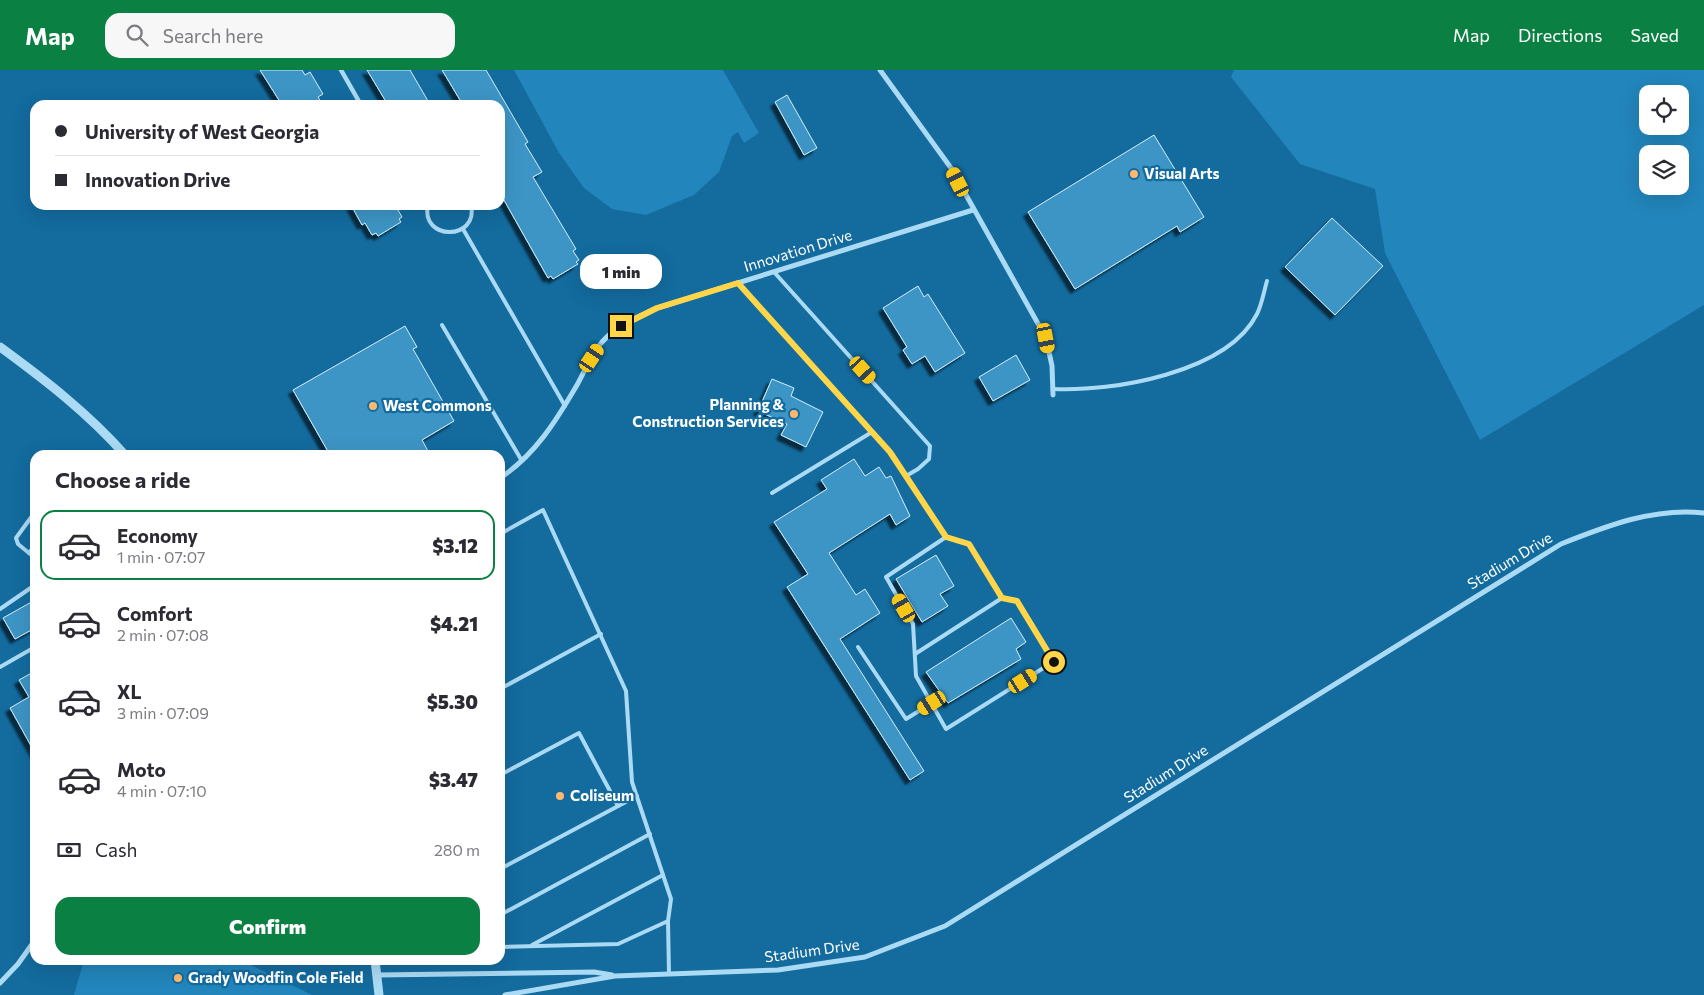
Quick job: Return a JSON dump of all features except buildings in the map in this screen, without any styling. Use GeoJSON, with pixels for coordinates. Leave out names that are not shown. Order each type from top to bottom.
{"type":"FeatureCollection","features":[{"type":"Feature","properties":{"kind":"street"},"geometry":{"type":"LineString","coordinates":[[341,70],[358,100]]}},
{"type":"Feature","properties":{"kind":"street"},"geometry":{"type":"LineString","coordinates":[[880,70],[951,168],[1046,338],[1052,366],[1053,392]]}},
{"type":"Feature","properties":{"kind":"street","name":"Innovation Drive"},"geometry":{"type":"LineString","coordinates":[[505,474],[522,461],[550,430],[592,358],[612,332],[630,321],[657,308],[973,210]]}},
{"type":"Feature","properties":{"kind":"street"},"geometry":{"type":"LineString","coordinates":[[0,347],[54,387],[101,427],[121,450]]}},
{"type":"Feature","properties":{"kind":"street","name":"Stadium Drive"},"geometry":{"type":"LineString","coordinates":[[505,995],[615,976],[778,970],[865,957],[945,926],[1561,544],[1620,521],[1686,511],[1704,514]]}},
{"type":"Feature","properties":{"kind":"street"},"geometry":{"type":"LineString","coordinates":[[0,983],[30,946]]}},
{"type":"Feature","properties":{"kind":"street"},"geometry":{"type":"LineString","coordinates":[[376,965],[379,995]]}},
{"type":"Feature","properties":{"kind":"street","name":"Stadium Drive"},"geometry":{"type":"LineString","coordinates":[[377,975],[594,972],[615,976]]}},
{"type":"Feature","properties":{"kind":"lane"},"geometry":{"type":"LineString","coordinates":[[428,210],[428,215],[435,228],[449,233],[463,229],[472,217],[472,210]]}},
{"type":"Feature","properties":{"kind":"lane"},"geometry":{"type":"LineString","coordinates":[[463,229],[565,406]]}},
{"type":"Feature","properties":{"kind":"lane"},"geometry":{"type":"LineString","coordinates":[[774,272],[930,446],[929,459],[918,469],[906,476]]}},
{"type":"Feature","properties":{"kind":"lane"},"geometry":{"type":"LineString","coordinates":[[1053,392],[1080,391],[1145,380],[1180,371],[1216,355],[1240,336],[1257,314],[1267,280]]}},
{"type":"Feature","properties":{"kind":"lane"},"geometry":{"type":"LineString","coordinates":[[738,283],[890,452],[946,537],[969,544],[1002,598]]}},
{"type":"Feature","properties":{"kind":"lane"},"geometry":{"type":"LineString","coordinates":[[442,326],[522,461]]}},
{"type":"Feature","properties":{"kind":"lane"},"geometry":{"type":"LineString","coordinates":[[772,493],[872,432]]}},
{"type":"Feature","properties":{"kind":"lane"},"geometry":{"type":"LineString","coordinates":[[505,531],[543,510],[626,691],[632,782],[671,899],[668,921],[669,974]]}},
{"type":"Feature","properties":{"kind":"lane"},"geometry":{"type":"LineString","coordinates":[[30,519],[16,538],[18,544],[28,553],[30,551]]}},
{"type":"Feature","properties":{"kind":"lane"},"geometry":{"type":"LineString","coordinates":[[915,654],[1002,598],[1017,601],[1054,662],[946,728],[916,676],[913,624],[886,578],[946,537]]}},
{"type":"Feature","properties":{"kind":"lane"},"geometry":{"type":"LineString","coordinates":[[0,609],[30,588]]}},
{"type":"Feature","properties":{"kind":"lane"},"geometry":{"type":"LineString","coordinates":[[505,686],[601,634]]}},
{"type":"Feature","properties":{"kind":"lane"},"geometry":{"type":"LineString","coordinates":[[858,647],[906,720],[932,703]]}},
{"type":"Feature","properties":{"kind":"lane"},"geometry":{"type":"LineString","coordinates":[[0,667],[30,650]]}},
{"type":"Feature","properties":{"kind":"lane"},"geometry":{"type":"LineString","coordinates":[[505,771],[579,733],[618,806]]}},
{"type":"Feature","properties":{"kind":"lane"},"geometry":{"type":"LineString","coordinates":[[505,865],[637,796]]}},
{"type":"Feature","properties":{"kind":"lane"},"geometry":{"type":"LineString","coordinates":[[505,912],[650,834]]}},
{"type":"Feature","properties":{"kind":"lane"},"geometry":{"type":"LineString","coordinates":[[530,946],[663,875]]}},
{"type":"Feature","properties":{"kind":"lane"},"geometry":{"type":"LineString","coordinates":[[505,947],[618,944],[668,921]]}},
{"type":"Feature","properties":{"kind":"shaded area"},"geometry":{"type":"Polygon","coordinates":[[[514,70],[723,70],[759,133],[744,143],[738,132],[732,136],[719,172],[694,195],[646,215],[612,209],[584,188],[559,153],[514,70]]]}},
{"type":"Feature","properties":{"kind":"shaded area"},"geometry":{"type":"Polygon","coordinates":[[[1234,70],[1704,70],[1704,305],[1480,440],[1385,253],[1375,189],[1300,164],[1231,77],[1234,70]]]}},
{"type":"Feature","properties":{"kind":"shaded area","name":"Grady Woodfin Cole Field"},"geometry":{"type":"Polygon","coordinates":[[[83,965],[251,965],[312,995],[74,995],[83,965]]]}},
{"type":"Feature","properties":{"kind":"place","name":"Visual Arts"},"geometry":{"type":"Point","coordinates":[1134,174]}},
{"type":"Feature","properties":{"kind":"place","name":"West Commons"},"geometry":{"type":"Point","coordinates":[373,406]}},
{"type":"Feature","properties":{"kind":"place","name":"Planning & Construction Services"},"geometry":{"type":"Point","coordinates":[794,414]}},
{"type":"Feature","properties":{"kind":"place","name":"Coliseum"},"geometry":{"type":"Point","coordinates":[560,796]}},
{"type":"Feature","properties":{"kind":"place","name":"Grady Woodfin Cole Field"},"geometry":{"type":"Point","coordinates":[178,978]}},
{"type":"Feature","properties":{"kind":"route"},"geometry":{"type":"LineString","coordinates":[[621,326],[657,308],[738,283],[890,452],[946,537],[969,544],[1002,598],[1017,601],[1054,662]]}}]}
